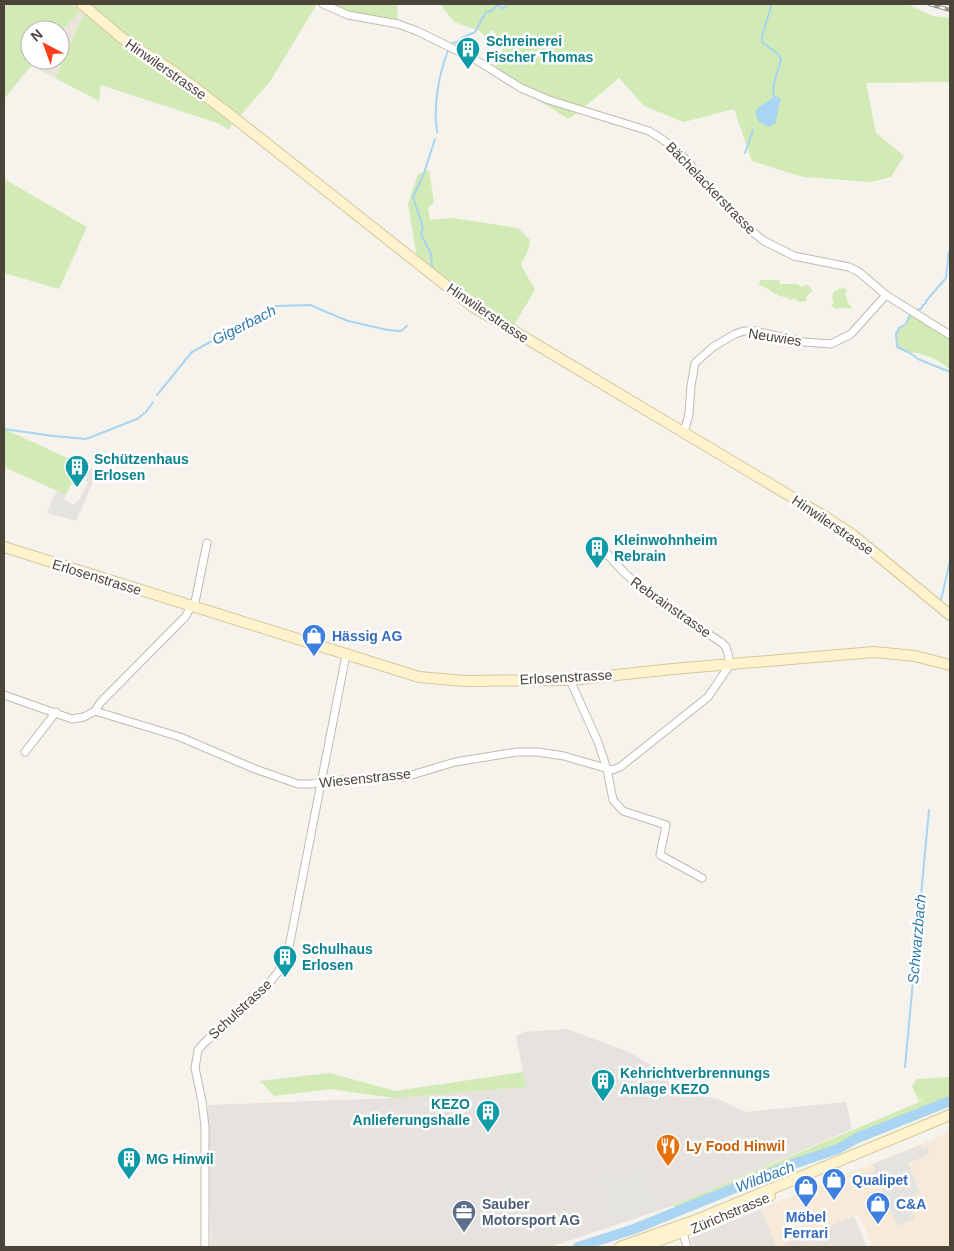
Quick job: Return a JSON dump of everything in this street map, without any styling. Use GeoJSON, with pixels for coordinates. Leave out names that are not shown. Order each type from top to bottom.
{"type":"FeatureCollection","features":[{"type":"Feature","properties":{"kind":"main road","name":"Hinwilerstrasse"},"geometry":{"type":"LineString","coordinates":[[84,4],[122,38],[174,72],[237,120],[472,306],[828,518],[853,535],[950,615]]}},
{"type":"Feature","properties":{"kind":"main road","name":"Erlosenstrasse"},"geometry":{"type":"LineString","coordinates":[[4,548],[419,677],[464,681],[570,680],[673,669],[729,666],[874,652],[915,656],[950,665]]}},
{"type":"Feature","properties":{"kind":"main road","name":"Zürichstrasse"},"geometry":{"type":"LineString","coordinates":[[620,1247],[682,1229],[759,1201],[801,1181],[814,1171],[950,1115]]}},
{"type":"Feature","properties":{"kind":"main road","name":"Zürichstrasse"},"geometry":{"type":"LineString","coordinates":[[642,1247],[682,1229]]}},
{"type":"Feature","properties":{"kind":"street","name":"Bächelackerstrasse"},"geometry":{"type":"LineString","coordinates":[[323,4],[348,15],[398,24],[417,31],[459,51],[521,88],[549,100],[649,132],[662,139],[678,152],[740,222],[764,241],[794,256],[849,267],[864,276],[886,295],[950,335]]}},
{"type":"Feature","properties":{"kind":"street","name":"Neuwies"},"geometry":{"type":"LineString","coordinates":[[684,433],[689,414],[695,362],[712,347],[744,331],[755,331],[804,342],[832,344],[851,334],[886,295]]}},
{"type":"Feature","properties":{"kind":"street"},"geometry":{"type":"LineString","coordinates":[[4,695],[72,719],[95,711],[186,616],[192,606],[207,543]]}},
{"type":"Feature","properties":{"kind":"street","name":"Rebrainstrasse"},"geometry":{"type":"LineString","coordinates":[[605,551],[618,568],[638,585],[680,616],[721,642],[726,647],[729,666]]}},
{"type":"Feature","properties":{"kind":"street","name":"Schulstrasse"},"geometry":{"type":"LineString","coordinates":[[205,1247],[205,1128],[202,1101],[194,1068],[195,1059],[198,1050],[204,1043],[261,993],[278,972],[288,952],[323,781],[346,655]]}},
{"type":"Feature","properties":{"kind":"street"},"geometry":{"type":"LineString","coordinates":[[606,769],[612,770],[620,767],[708,696],[729,666]]}},
{"type":"Feature","properties":{"kind":"street"},"geometry":{"type":"LineString","coordinates":[[570,680],[598,742],[613,800],[623,811],[666,826],[660,855],[702,878]]}},
{"type":"Feature","properties":{"kind":"street","name":"Wiesenstrasse"},"geometry":{"type":"LineString","coordinates":[[95,711],[180,736],[254,769],[298,784],[312,784],[323,781],[404,778],[456,762],[517,752],[538,752],[564,756],[606,769]]}},
{"type":"Feature","properties":{"kind":"street"},"geometry":{"type":"LineString","coordinates":[[25,752],[56,712]]}},
{"type":"Feature","properties":{"kind":"street"},"geometry":{"type":"LineString","coordinates":[[682,1229],[687,1247]]}},
{"type":"Feature","properties":{"kind":"shaded area"},"geometry":{"type":"Polygon","coordinates":[[[84,5],[84,12],[70,44],[70,21],[84,5]]]}},
{"type":"Feature","properties":{"kind":"shaded area"},"geometry":{"type":"Polygon","coordinates":[[[39,70],[59,70],[55,78],[39,70]]]}},
{"type":"Feature","properties":{"kind":"shaded area"},"geometry":{"type":"Polygon","coordinates":[[[91,468],[98,471],[76,521],[47,513],[56,491],[66,495],[64,500],[74,505],[79,500],[88,482],[85,481],[91,468]]]}},
{"type":"Feature","properties":{"kind":"shaded area"},"geometry":{"type":"Polygon","coordinates":[[[567,1029],[629,1052],[656,1068],[678,1092],[718,1099],[745,1112],[846,1102],[852,1129],[672,1206],[550,1247],[211,1247],[208,1105],[394,1098],[526,1087],[516,1036],[524,1032],[567,1029]]]}},
{"type":"Feature","properties":{"kind":"shaded area"},"geometry":{"type":"Polygon","coordinates":[[[950,1132],[950,1247],[873,1247],[859,1214],[777,1247],[761,1209],[950,1132]]]}},
{"type":"Feature","properties":{"kind":"shaded area"},"geometry":{"type":"Polygon","coordinates":[[[921,1145],[923,1149],[927,1147],[930,1154],[908,1163],[920,1193],[907,1199],[915,1219],[897,1226],[876,1175],[852,1184],[851,1180],[875,1170],[873,1164],[921,1145]]]}},
{"type":"Feature","properties":{"kind":"shaded area"},"geometry":{"type":"Polygon","coordinates":[[[645,1165],[659,1207],[613,1223],[599,1179],[645,1165]]]}},
{"type":"Feature","properties":{"kind":"shaded area"},"geometry":{"type":"Polygon","coordinates":[[[514,1181],[517,1190],[524,1188],[525,1192],[500,1200],[497,1186],[514,1181]]]}},
{"type":"Feature","properties":{"kind":"shaded area"},"geometry":{"type":"Polygon","coordinates":[[[761,1209],[777,1247],[693,1247],[691,1238],[761,1209]]]}},
{"type":"Feature","properties":{"kind":"shaded area"},"geometry":{"type":"Polygon","coordinates":[[[854,1216],[867,1247],[777,1247],[854,1216]]]}},
{"type":"Feature","properties":{"kind":"green space"},"geometry":{"type":"Polygon","coordinates":[[[4,4],[317,4],[271,80],[228,130],[220,124],[101,85],[99,101],[55,78],[59,70],[70,70],[70,44],[84,13],[84,6],[70,22],[70,20],[20,20],[20,70],[28,70],[4,99],[4,4]]]}},
{"type":"Feature","properties":{"kind":"green space"},"geometry":{"type":"Polygon","coordinates":[[[323,4],[397,4],[398,24],[348,15],[323,4]]]}},
{"type":"Feature","properties":{"kind":"green space"},"geometry":{"type":"Polygon","coordinates":[[[440,4],[907,4],[933,16],[950,18],[950,86],[949,82],[866,83],[876,133],[904,156],[891,177],[871,182],[803,177],[752,161],[734,109],[684,122],[644,106],[619,78],[568,119],[493,71],[504,46],[493,30],[485,36],[480,31],[454,22],[440,4]]]}},
{"type":"Feature","properties":{"kind":"green space"},"geometry":{"type":"Polygon","coordinates":[[[429,170],[434,202],[428,208],[430,220],[453,218],[518,228],[530,240],[529,248],[521,265],[535,290],[514,325],[485,308],[417,259],[408,204],[418,174],[429,170]]]}},
{"type":"Feature","properties":{"kind":"green space"},"geometry":{"type":"Polygon","coordinates":[[[4,179],[87,227],[59,289],[4,273],[4,179]]]}},
{"type":"Feature","properties":{"kind":"green space"},"geometry":{"type":"Polygon","coordinates":[[[760,280],[779,280],[780,284],[797,284],[802,287],[806,284],[813,290],[806,297],[807,301],[799,302],[794,298],[790,300],[779,296],[759,285],[760,280]]]}},
{"type":"Feature","properties":{"kind":"green space"},"geometry":{"type":"Polygon","coordinates":[[[844,287],[847,291],[845,294],[849,305],[852,306],[851,309],[836,309],[831,305],[834,303],[832,299],[833,292],[844,287]]]}},
{"type":"Feature","properties":{"kind":"green space"},"geometry":{"type":"Polygon","coordinates":[[[910,314],[950,335],[950,370],[933,358],[897,347],[896,334],[899,328],[906,324],[910,314]]]}},
{"type":"Feature","properties":{"kind":"green space"},"geometry":{"type":"Polygon","coordinates":[[[4,429],[81,464],[66,495],[4,467],[4,429]]]}},
{"type":"Feature","properties":{"kind":"green space"},"geometry":{"type":"Polygon","coordinates":[[[523,1072],[526,1087],[394,1098],[330,1089],[274,1096],[260,1081],[330,1073],[395,1091],[523,1072]]]}},
{"type":"Feature","properties":{"kind":"green space"},"geometry":{"type":"Polygon","coordinates":[[[950,1077],[950,1106],[694,1210],[672,1206],[917,1103],[924,1097],[918,1100],[912,1086],[917,1079],[950,1077]]]}},
{"type":"Feature","properties":{"kind":"water"},"geometry":{"type":"Polygon","coordinates":[[[776,96],[781,99],[775,124],[768,127],[758,121],[755,112],[759,107],[776,96]]]}},
{"type":"Feature","properties":{"kind":"waterway","name":"Gigerbach"},"geometry":{"type":"LineString","coordinates":[[453,43],[475,32],[486,12],[492,11],[496,6],[503,9],[508,4]]}},
{"type":"Feature","properties":{"kind":"waterway"},"geometry":{"type":"LineString","coordinates":[[771,4],[762,42],[779,55],[781,60],[774,83],[774,97]]}},
{"type":"Feature","properties":{"kind":"waterway","name":"Gigerbach"},"geometry":{"type":"LineString","coordinates":[[437,132],[438,89],[442,68],[449,48]]}},
{"type":"Feature","properties":{"kind":"waterway"},"geometry":{"type":"LineString","coordinates":[[745,153],[753,130]]}},
{"type":"Feature","properties":{"kind":"waterway","name":"Gigerbach"},"geometry":{"type":"LineString","coordinates":[[432,266],[431,254],[421,234],[423,227],[413,197],[424,173],[435,139]]}},
{"type":"Feature","properties":{"kind":"waterway"},"geometry":{"type":"LineString","coordinates":[[916,310],[921,309],[946,278],[950,252]]}},
{"type":"Feature","properties":{"kind":"waterway","name":"Gigerbach"},"geometry":{"type":"LineString","coordinates":[[157,395],[192,352],[276,306],[310,305],[348,321],[388,330],[401,331],[407,326]]}},
{"type":"Feature","properties":{"kind":"waterway"},"geometry":{"type":"LineString","coordinates":[[910,314],[906,324],[899,328],[896,334],[897,347],[918,359],[950,372]]}},
{"type":"Feature","properties":{"kind":"waterway","name":"Gigerbach"},"geometry":{"type":"LineString","coordinates":[[4,429],[86,439],[137,419],[146,412],[153,402]]}},
{"type":"Feature","properties":{"kind":"waterway","name":"Schwarzbach"},"geometry":{"type":"LineString","coordinates":[[941,600],[950,561]]}},
{"type":"Feature","properties":{"kind":"waterway","name":"Schwarzbach"},"geometry":{"type":"LineString","coordinates":[[905,1067],[929,810]]}},
{"type":"Feature","properties":{"kind":"waterway","name":"Wildbach"},"geometry":{"type":"LineString","coordinates":[[578,1247],[634,1229],[796,1163],[838,1149],[857,1138],[950,1101]]}},
{"type":"Feature","properties":{"kind":"railway"},"geometry":{"type":"LineString","coordinates":[[929,4],[950,10]]}},
{"type":"Feature","properties":{"kind":"place","name":"Schreinerei Fischer Thomas"},"geometry":{"type":"Point","coordinates":[468,70]}},
{"type":"Feature","properties":{"kind":"place","name":"Schützenhaus Erlosen"},"geometry":{"type":"Point","coordinates":[77,488]}},
{"type":"Feature","properties":{"kind":"place","name":"Kleinwohnheim Rebrain"},"geometry":{"type":"Point","coordinates":[597,569]}},
{"type":"Feature","properties":{"kind":"place","name":"Hässig AG"},"geometry":{"type":"Point","coordinates":[314,657]}},
{"type":"Feature","properties":{"kind":"place","name":"Schulhaus Erlosen"},"geometry":{"type":"Point","coordinates":[285,978]}},
{"type":"Feature","properties":{"kind":"place","name":"Kehrichtverbrennungs Anlage KEZO"},"geometry":{"type":"Point","coordinates":[603,1102]}},
{"type":"Feature","properties":{"kind":"place","name":"KEZO Anlieferungshalle"},"geometry":{"type":"Point","coordinates":[488,1133]}},
{"type":"Feature","properties":{"kind":"place","name":"Ly Food Hinwil"},"geometry":{"type":"Point","coordinates":[668,1167]}},
{"type":"Feature","properties":{"kind":"place","name":"MG Hinwil"},"geometry":{"type":"Point","coordinates":[129,1180]}},
{"type":"Feature","properties":{"kind":"place","name":"Qualipet"},"geometry":{"type":"Point","coordinates":[834,1201]}},
{"type":"Feature","properties":{"kind":"place","name":"Möbel Ferrari"},"geometry":{"type":"Point","coordinates":[806,1208]}},
{"type":"Feature","properties":{"kind":"place","name":"C&A"},"geometry":{"type":"Point","coordinates":[878,1225]}},
{"type":"Feature","properties":{"kind":"place","name":"Sauber Motorsport AG"},"geometry":{"type":"Point","coordinates":[464,1233]}}]}
